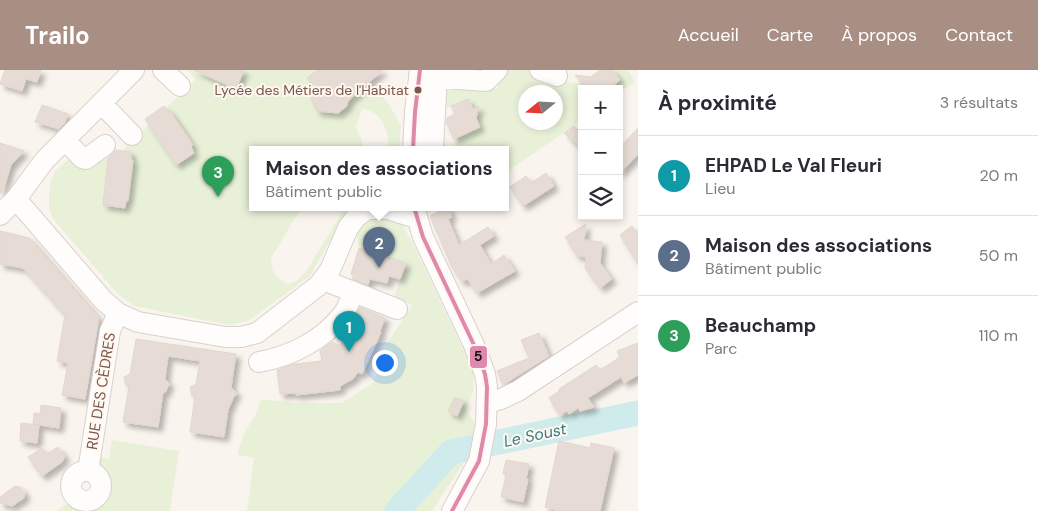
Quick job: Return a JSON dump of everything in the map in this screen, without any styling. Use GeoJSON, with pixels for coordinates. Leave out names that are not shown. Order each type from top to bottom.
{"type":"FeatureCollection","features":[{"type":"Feature","properties":{"kind":"street"},"geometry":{"type":"LineString","coordinates":[[0,215],[16,199],[44,161],[134,70]]}},
{"type":"Feature","properties":{"kind":"street"},"geometry":{"type":"LineString","coordinates":[[163,70],[180,86]]}},
{"type":"Feature","properties":{"kind":"street"},"geometry":{"type":"LineString","coordinates":[[433,74],[486,81],[497,70]]}},
{"type":"Feature","properties":{"kind":"street"},"geometry":{"type":"LineString","coordinates":[[414,146],[433,74]]}},
{"type":"Feature","properties":{"kind":"street"},"geometry":{"type":"LineString","coordinates":[[433,74],[433,146]]}},
{"type":"Feature","properties":{"kind":"street"},"geometry":{"type":"LineString","coordinates":[[101,103],[132,135]]}},
{"type":"Feature","properties":{"kind":"street"},"geometry":{"type":"LineString","coordinates":[[65,140],[82,158],[86,159],[105,145]]}},
{"type":"Feature","properties":{"kind":"street"},"geometry":{"type":"LineString","coordinates":[[16,199],[103,300],[118,313],[138,322],[225,337],[241,337],[257,333],[296,305],[319,285],[330,270],[348,228],[356,217],[364,211]]}},
{"type":"Feature","properties":{"kind":"street"},"geometry":{"type":"LineString","coordinates":[[402,211],[415,213],[423,237],[485,374],[488,403],[479,461],[456,510]]}},
{"type":"Feature","properties":{"kind":"street"},"geometry":{"type":"LineString","coordinates":[[323,280],[397,309]]}},
{"type":"Feature","properties":{"kind":"street"},"geometry":{"type":"LineString","coordinates":[[259,362],[277,359],[318,339],[344,313],[354,292]]}},
{"type":"Feature","properties":{"kind":"street"},"geometry":{"type":"LineString","coordinates":[[488,403],[518,391],[638,312]]}},
{"type":"Feature","properties":{"kind":"street","name":"RUE DES CÈDRES"},"geometry":{"type":"LineString","coordinates":[[88,471],[110,331],[118,313]]}},
{"type":"Feature","properties":{"kind":"green space"},"geometry":{"type":"Polygon","coordinates":[[[187,70],[314,70],[311,100],[317,107],[317,111],[326,112],[326,108],[331,109],[331,113],[339,114],[340,109],[347,106],[348,92],[352,97],[370,82],[390,106],[401,125],[399,146],[388,146],[383,122],[376,114],[362,109],[356,126],[362,146],[249,146],[249,211],[300,211],[271,258],[273,271],[278,278],[288,284],[298,280],[307,270],[343,211],[349,211],[310,276],[248,321],[229,325],[134,306],[118,294],[53,219],[49,208],[51,179],[56,170],[73,156],[109,150],[103,205],[125,208],[126,201],[128,201],[133,160],[131,159],[131,152],[124,149],[149,125],[176,165],[194,153],[192,145],[170,111],[167,112],[165,109],[196,79],[187,70]]]}},
{"type":"Feature","properties":{"kind":"green space"},"geometry":{"type":"Polygon","coordinates":[[[507,70],[531,70],[560,81],[582,84],[578,85],[578,123],[509,170],[509,146],[456,146],[457,138],[480,127],[476,118],[478,110],[477,107],[473,109],[468,99],[440,111],[444,83],[448,81],[497,89],[502,75],[507,70]]]}},
{"type":"Feature","properties":{"kind":"green space"},"geometry":{"type":"Polygon","coordinates":[[[613,70],[628,70],[635,82],[623,90],[623,85],[614,85],[620,80],[613,70]]]}},
{"type":"Feature","properties":{"kind":"green space"},"geometry":{"type":"Polygon","coordinates":[[[382,214],[402,224],[473,370],[474,390],[466,409],[475,423],[471,452],[432,511],[247,511],[254,458],[237,455],[244,433],[255,416],[261,399],[295,403],[342,403],[374,382],[386,345],[412,305],[394,297],[406,263],[392,258],[390,260],[373,255],[374,252],[359,248],[356,235],[358,231],[374,217],[382,214]]]}},
{"type":"Feature","properties":{"kind":"green space"},"geometry":{"type":"Polygon","coordinates":[[[112,440],[179,451],[170,511],[56,511],[72,500],[90,503],[103,496],[106,490],[106,483],[103,475],[95,467],[97,457],[109,459],[112,440]]]}},
{"type":"Feature","properties":{"kind":"building"},"geometry":{"type":"Polygon","coordinates":[[[5,70],[41,70],[37,82],[26,79],[22,91],[0,84],[5,70]]]}},
{"type":"Feature","properties":{"kind":"building"},"geometry":{"type":"Polygon","coordinates":[[[194,70],[244,70],[236,89],[194,70]]]}},
{"type":"Feature","properties":{"kind":"building"},"geometry":{"type":"Polygon","coordinates":[[[317,70],[383,70],[348,101],[347,106],[338,113],[316,111],[317,107],[311,100],[312,84],[307,78],[317,70]]]}},
{"type":"Feature","properties":{"kind":"building"},"geometry":{"type":"Polygon","coordinates":[[[600,70],[613,70],[620,80],[614,85],[583,85],[575,75],[591,77],[600,70]]]}},
{"type":"Feature","properties":{"kind":"building"},"geometry":{"type":"Polygon","coordinates":[[[468,99],[473,109],[479,106],[476,118],[480,127],[454,139],[446,122],[447,118],[455,114],[451,106],[468,99]]]}},
{"type":"Feature","properties":{"kind":"building"},"geometry":{"type":"Polygon","coordinates":[[[42,105],[68,114],[65,123],[59,129],[35,122],[42,105]]]}},
{"type":"Feature","properties":{"kind":"building"},"geometry":{"type":"Polygon","coordinates":[[[164,106],[168,112],[170,111],[193,145],[191,147],[194,153],[176,165],[145,119],[164,106]]]}},
{"type":"Feature","properties":{"kind":"building"},"geometry":{"type":"Polygon","coordinates":[[[574,126],[578,130],[578,145],[564,133],[574,126]]]}},
{"type":"Feature","properties":{"kind":"building"},"geometry":{"type":"Polygon","coordinates":[[[638,128],[638,154],[623,170],[623,144],[638,128]]]}},
{"type":"Feature","properties":{"kind":"building"},"geometry":{"type":"Polygon","coordinates":[[[0,143],[24,151],[11,165],[2,193],[0,193],[0,143]]]}},
{"type":"Feature","properties":{"kind":"building"},"geometry":{"type":"Polygon","coordinates":[[[116,150],[131,152],[131,159],[133,160],[128,201],[126,201],[125,208],[103,205],[108,158],[116,150]]]}},
{"type":"Feature","properties":{"kind":"building"},"geometry":{"type":"Polygon","coordinates":[[[546,173],[554,186],[523,206],[510,187],[526,176],[531,183],[546,173]]]}},
{"type":"Feature","properties":{"kind":"building"},"geometry":{"type":"Polygon","coordinates":[[[439,211],[450,211],[452,217],[448,219],[459,245],[488,227],[494,236],[480,245],[491,264],[504,255],[515,271],[477,293],[467,279],[462,282],[452,267],[430,216],[439,211]]]}},
{"type":"Feature","properties":{"kind":"building"},"geometry":{"type":"Polygon","coordinates":[[[586,224],[584,240],[602,242],[600,263],[612,279],[600,288],[585,268],[586,257],[577,256],[565,237],[586,224]]]}},
{"type":"Feature","properties":{"kind":"building"},"geometry":{"type":"Polygon","coordinates":[[[632,226],[638,234],[638,264],[620,235],[632,226]]]}},
{"type":"Feature","properties":{"kind":"building"},"geometry":{"type":"Polygon","coordinates":[[[0,231],[29,238],[99,318],[85,399],[62,395],[68,363],[57,361],[65,315],[23,268],[0,264],[0,231]]]}},
{"type":"Feature","properties":{"kind":"building"},"geometry":{"type":"Polygon","coordinates":[[[359,248],[406,263],[400,279],[389,276],[387,283],[370,279],[368,285],[352,279],[354,274],[351,274],[359,248]]]}},
{"type":"Feature","properties":{"kind":"building"},"geometry":{"type":"Polygon","coordinates":[[[360,307],[385,318],[381,332],[362,374],[358,372],[353,379],[340,386],[340,390],[296,395],[296,393],[280,394],[277,370],[294,364],[322,361],[320,351],[332,342],[340,346],[360,307]]]}},
{"type":"Feature","properties":{"kind":"building"},"geometry":{"type":"Polygon","coordinates":[[[539,333],[549,356],[503,385],[497,371],[529,358],[521,340],[539,333]]]}},
{"type":"Feature","properties":{"kind":"building"},"geometry":{"type":"Polygon","coordinates":[[[136,339],[236,354],[231,387],[237,394],[233,398],[228,410],[224,437],[190,432],[195,396],[192,396],[190,387],[196,384],[200,361],[168,356],[165,379],[170,384],[166,392],[163,392],[158,427],[123,422],[129,386],[126,386],[124,377],[130,374],[136,339]]]}},
{"type":"Feature","properties":{"kind":"building"},"geometry":{"type":"Polygon","coordinates":[[[638,343],[638,375],[624,383],[621,377],[588,398],[594,407],[580,411],[578,408],[569,414],[567,411],[560,415],[549,398],[559,389],[596,365],[600,370],[620,357],[617,351],[638,343]]]}},
{"type":"Feature","properties":{"kind":"building"},"geometry":{"type":"Polygon","coordinates":[[[455,397],[464,401],[457,416],[448,411],[455,397]]]}},
{"type":"Feature","properties":{"kind":"building"},"geometry":{"type":"Polygon","coordinates":[[[41,405],[61,408],[59,428],[33,424],[34,413],[40,414],[41,405]]]}},
{"type":"Feature","properties":{"kind":"building"},"geometry":{"type":"Polygon","coordinates":[[[21,423],[39,425],[37,443],[20,441],[21,423]]]}},
{"type":"Feature","properties":{"kind":"building"},"geometry":{"type":"Polygon","coordinates":[[[559,441],[590,448],[591,443],[614,448],[600,511],[559,511],[545,507],[559,441]]]}},
{"type":"Feature","properties":{"kind":"building"},"geometry":{"type":"Polygon","coordinates":[[[58,447],[65,456],[62,462],[42,476],[28,457],[42,448],[47,454],[58,447]]]}},
{"type":"Feature","properties":{"kind":"building"},"geometry":{"type":"Polygon","coordinates":[[[506,460],[529,464],[523,502],[501,497],[506,475],[503,474],[506,460]]]}},
{"type":"Feature","properties":{"kind":"building"},"geometry":{"type":"Polygon","coordinates":[[[15,486],[20,487],[25,493],[24,498],[12,506],[0,503],[0,497],[15,486]]]}},
{"type":"Feature","properties":{"kind":"waterway","name":"Le Soust"},"geometry":{"type":"LineString","coordinates":[[397,511],[451,452],[638,413]]}},
{"type":"Feature","properties":{"kind":"transit line","name":"5"},"geometry":{"type":"LineString","coordinates":[[413,146],[420,70]]}},
{"type":"Feature","properties":{"kind":"transit line","name":"5"},"geometry":{"type":"LineString","coordinates":[[415,211],[423,237],[474,345],[485,374],[487,387],[486,424],[479,461],[452,511]]}},
{"type":"Feature","properties":{"kind":"place","name":"Lycée des Métiers de l'Habitat"},"geometry":{"type":"Point","coordinates":[418,90]}},
{"type":"Feature","properties":{"kind":"place","name":"Beauchamp"},"geometry":{"type":"Point","coordinates":[218,197]}},
{"type":"Feature","properties":{"kind":"place","name":"Maison des associations"},"geometry":{"type":"Point","coordinates":[379,268]}},
{"type":"Feature","properties":{"kind":"place","name":"EHPAD Le Val Fleuri"},"geometry":{"type":"Point","coordinates":[349,352]}}]}
